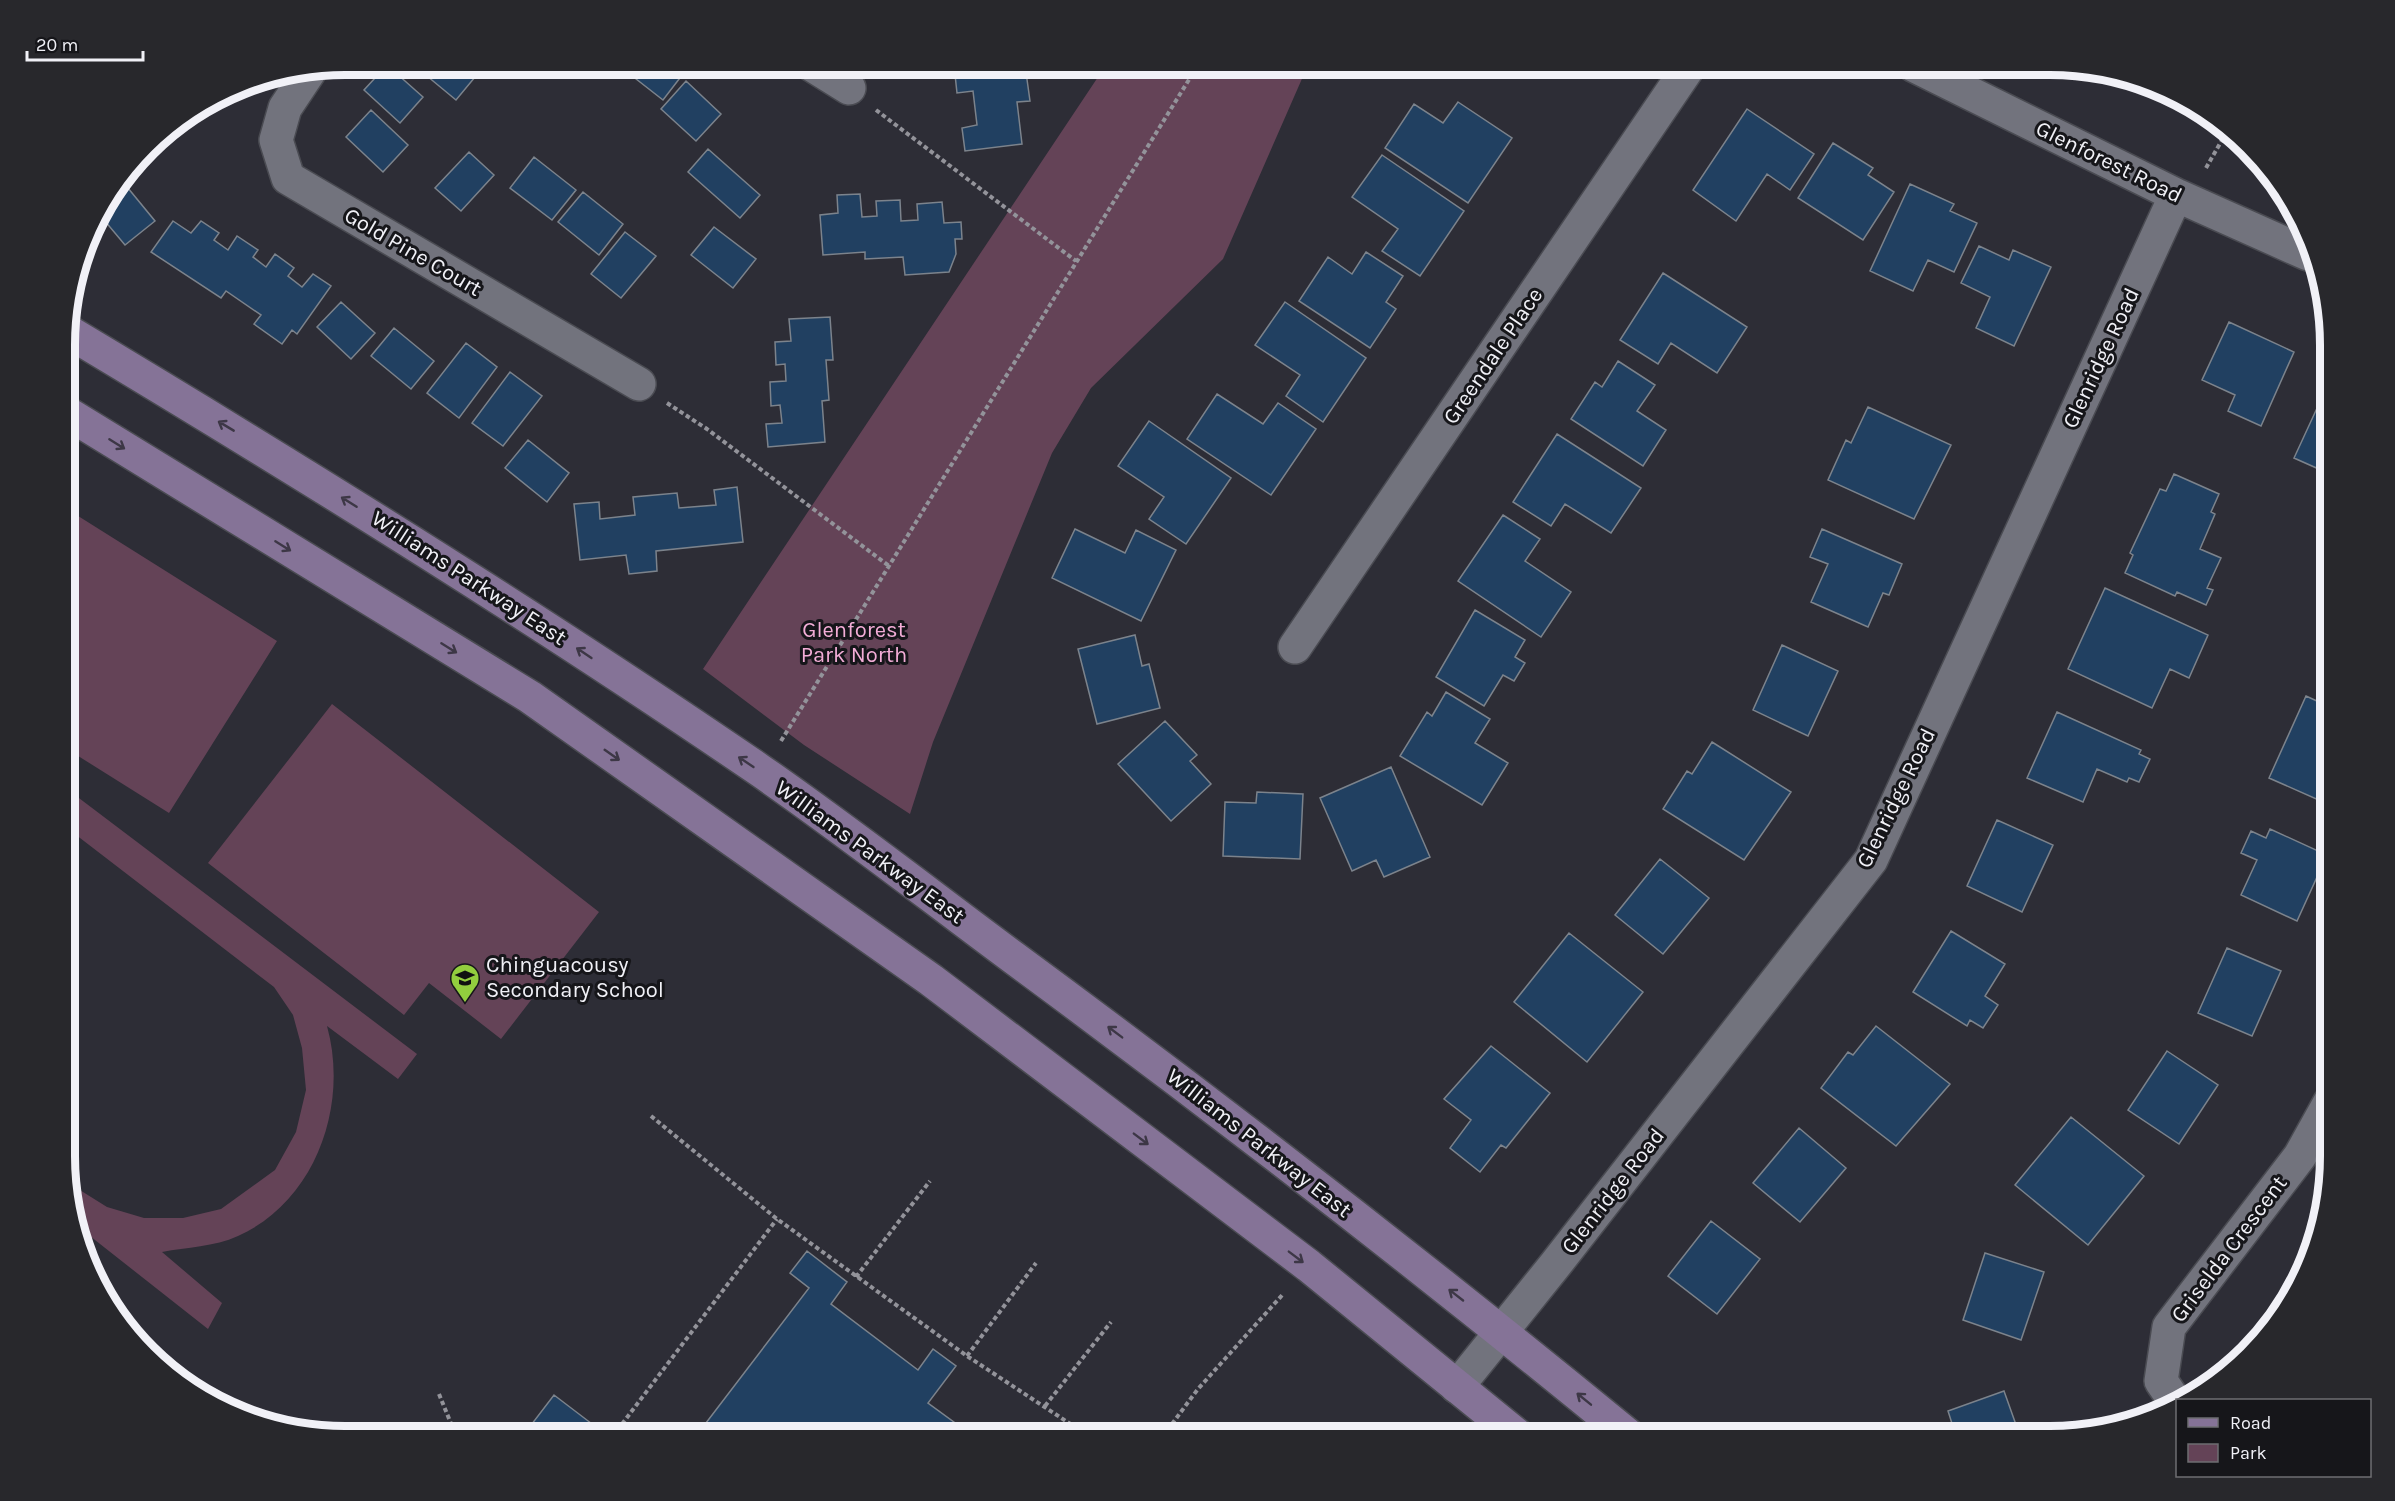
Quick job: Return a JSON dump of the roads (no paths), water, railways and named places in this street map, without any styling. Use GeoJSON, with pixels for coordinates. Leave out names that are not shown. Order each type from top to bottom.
{"type":"FeatureCollection","features":[{"type":"Feature","properties":{"kind":"main road","name":"Williams Parkway East"},"geometry":{"type":"LineString","coordinates":[[76,336],[277,456],[520,609],[762,772],[1162,1067],[1502,1332],[1617,1426]]}},
{"type":"Feature","properties":{"kind":"main road"},"geometry":{"type":"LineString","coordinates":[[75,418],[530,698],[931,980],[1309,1266],[1506,1426]]}},
{"type":"Feature","properties":{"kind":"street"},"geometry":{"type":"LineString","coordinates":[[829,75],[849,88]]}},
{"type":"Feature","properties":{"kind":"street","name":"Greendale Place"},"geometry":{"type":"LineString","coordinates":[[1295,647],[1683,75]]}},
{"type":"Feature","properties":{"kind":"street","name":"Glenforest Road"},"geometry":{"type":"LineString","coordinates":[[1935,75],[2176,195],[2303,252]]}},
{"type":"Feature","properties":{"kind":"street","name":"Gold Pine Court"},"geometry":{"type":"LineString","coordinates":[[305,78],[285,108],[276,140],[288,178],[639,384]]}},
{"type":"Feature","properties":{"kind":"street","name":"Glenridge Road"},"geometry":{"type":"LineString","coordinates":[[1457,1387],[1871,860],[2176,195]]}},
{"type":"Feature","properties":{"kind":"street","name":"Griselda Crescent"},"geometry":{"type":"LineString","coordinates":[[2172,1397],[2161,1381],[2169,1327],[2300,1155],[2320,1120]]}},
{"type":"Feature","properties":{"kind":"place","name":"Chinguacousy Secondary School"},"geometry":{"type":"Point","coordinates":[465,1004]}},
{"type":"Feature","properties":{"kind":"park label","name":"Glenforest Park North"},"geometry":{"type":"Point","coordinates":[854,642]}}]}
